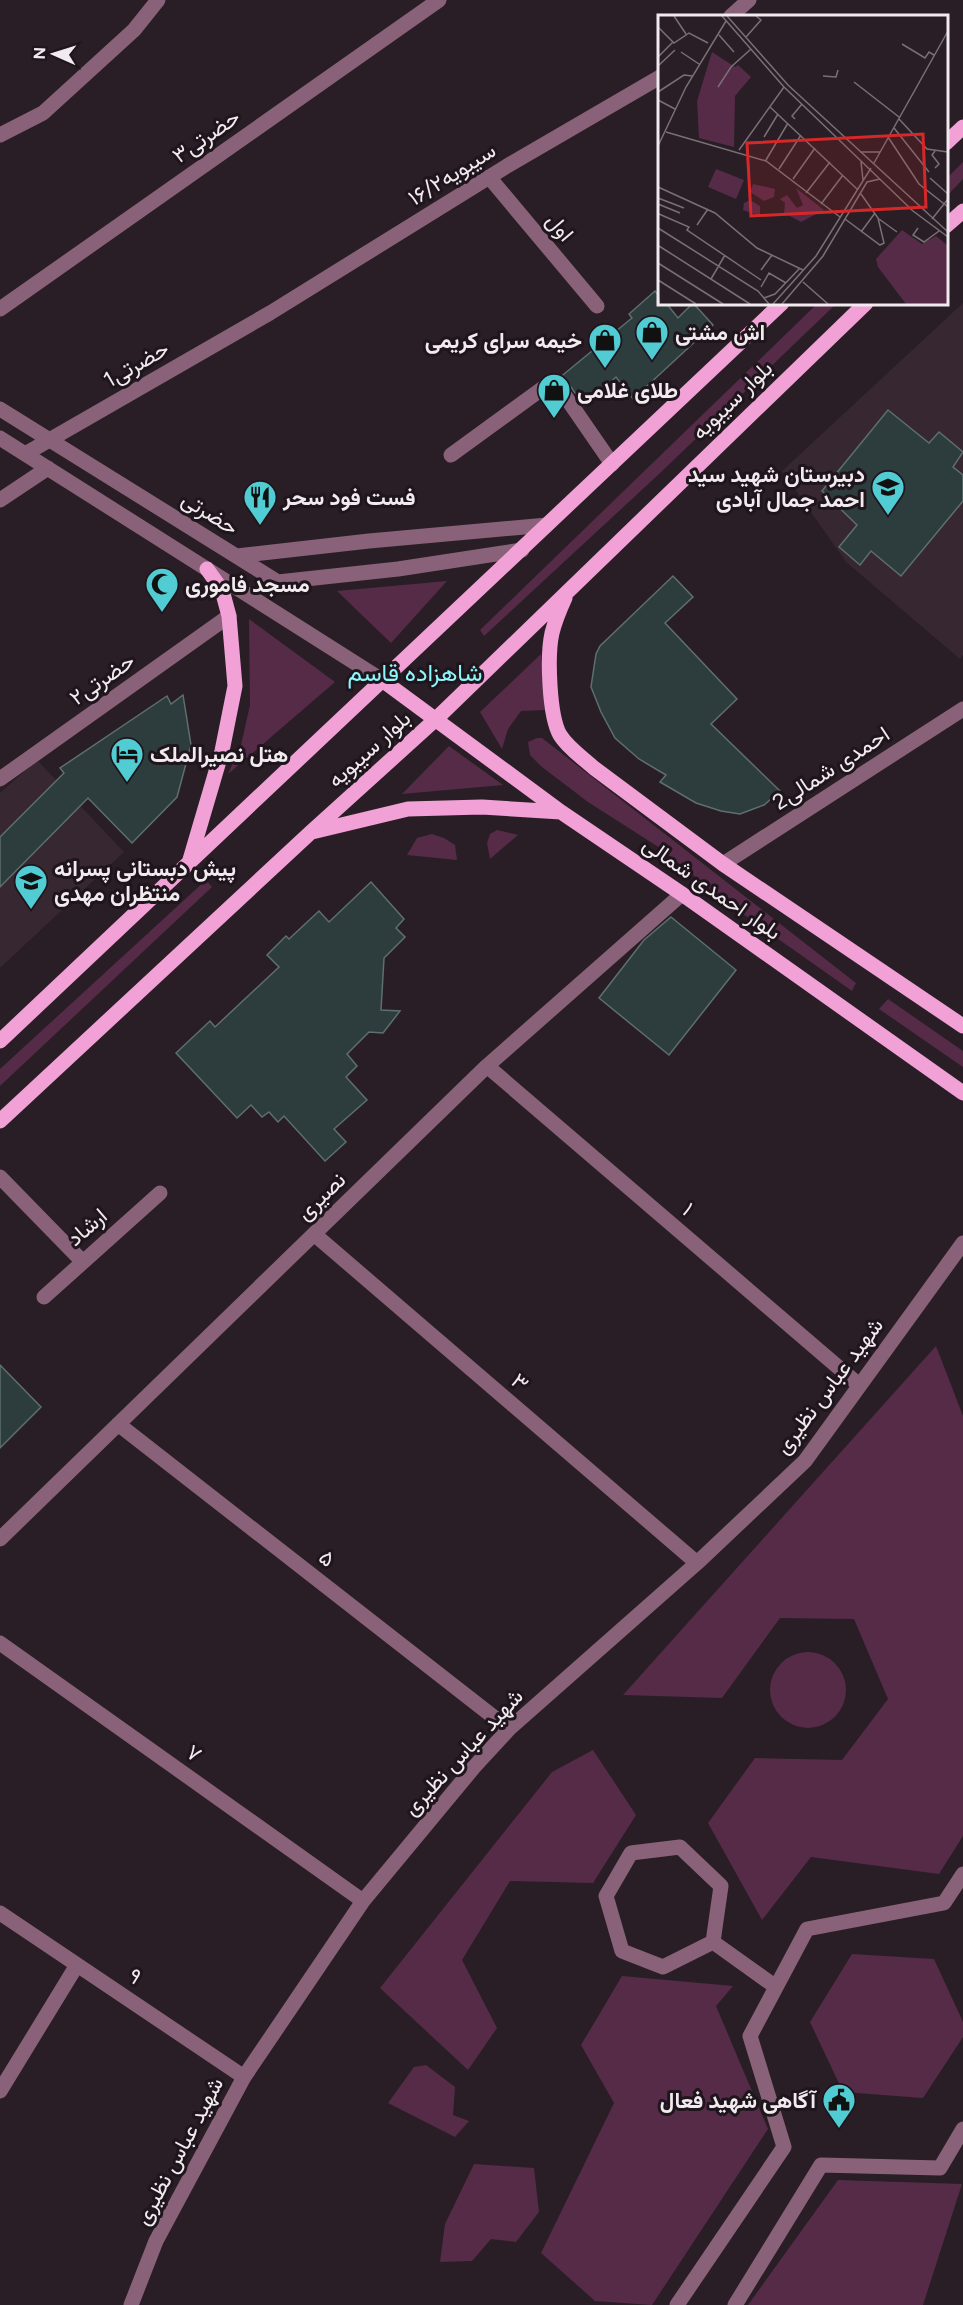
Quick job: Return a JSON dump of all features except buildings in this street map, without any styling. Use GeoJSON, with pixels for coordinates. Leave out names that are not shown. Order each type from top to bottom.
{"type":"FeatureCollection","features":[{"type":"Feature","properties":{"kind":"main road"},"geometry":{"type":"LineString","coordinates":[[948,141],[963,127]]}},
{"type":"Feature","properties":{"kind":"main road"},"geometry":{"type":"LineString","coordinates":[[948,224],[963,211]]}},
{"type":"Feature","properties":{"kind":"main road","name":"بلوار سیبویه"},"geometry":{"type":"LineString","coordinates":[[0,1121],[436,719],[865,304]]}},
{"type":"Feature","properties":{"kind":"main road","name":"بلوار سیبویه"},"geometry":{"type":"LineString","coordinates":[[0,1041],[548,525],[773,306]]}},
{"type":"Feature","properties":{"kind":"main road"},"geometry":{"type":"LineString","coordinates":[[188,865],[222,751],[235,686],[229,616],[222,590],[207,569]]}},
{"type":"Feature","properties":{"kind":"main road","name":"بلوار احمدی شمالی"},"geometry":{"type":"LineString","coordinates":[[566,595],[552,634],[550,658],[553,716],[561,735],[594,768],[723,864],[963,1026]]}},
{"type":"Feature","properties":{"kind":"main road","name":"بلوار احمدی شمالی"},"geometry":{"type":"LineString","coordinates":[[382,680],[561,812],[682,894],[963,1093]]}},
{"type":"Feature","properties":{"kind":"main road"},"geometry":{"type":"LineString","coordinates":[[310,833],[408,809],[482,807],[561,812]]}},
{"type":"Feature","properties":{"kind":"street"},"geometry":{"type":"LineString","coordinates":[[0,135],[43,113],[134,30],[158,0]]}},
{"type":"Feature","properties":{"kind":"street","name":"حضرتی۳"},"geometry":{"type":"LineString","coordinates":[[0,309],[439,0]]}},
{"type":"Feature","properties":{"kind":"street"},"geometry":{"type":"LineString","coordinates":[[732,15],[749,0]]}},
{"type":"Feature","properties":{"kind":"street","name":"سیبویه۱۶/۲"},"geometry":{"type":"LineString","coordinates":[[270,313],[489,177],[658,78]]}},
{"type":"Feature","properties":{"kind":"street","name":"اول"},"geometry":{"type":"LineString","coordinates":[[489,177],[597,306]]}},
{"type":"Feature","properties":{"kind":"street","name":"1حضرتی"},"geometry":{"type":"LineString","coordinates":[[25,454],[270,313]]}},
{"type":"Feature","properties":{"kind":"street"},"geometry":{"type":"LineString","coordinates":[[451,455],[543,388],[552,387],[561,390],[612,464]]}},
{"type":"Feature","properties":{"kind":"street","name":"حضرتی"},"geometry":{"type":"LineString","coordinates":[[0,409],[278,582],[398,569],[522,549]]}},
{"type":"Feature","properties":{"kind":"street"},"geometry":{"type":"LineString","coordinates":[[0,438],[382,680]]}},
{"type":"Feature","properties":{"kind":"street"},"geometry":{"type":"LineString","coordinates":[[0,500],[48,468]]}},
{"type":"Feature","properties":{"kind":"street"},"geometry":{"type":"LineString","coordinates":[[237,556],[548,525]]}},
{"type":"Feature","properties":{"kind":"street","name":"حضرتی۲"},"geometry":{"type":"LineString","coordinates":[[0,779],[229,616]]}},
{"type":"Feature","properties":{"kind":"street","name":"2احمدی شمالی"},"geometry":{"type":"LineString","coordinates":[[723,864],[963,709]]}},
{"type":"Feature","properties":{"kind":"street","name":"نصیری"},"geometry":{"type":"LineString","coordinates":[[0,1539],[488,1066],[682,894]]}},
{"type":"Feature","properties":{"kind":"street","name":"۱"},"geometry":{"type":"LineString","coordinates":[[488,1066],[859,1385]]}},
{"type":"Feature","properties":{"kind":"street"},"geometry":{"type":"LineString","coordinates":[[0,1177],[82,1261]]}},
{"type":"Feature","properties":{"kind":"street","name":"ارشاد"},"geometry":{"type":"LineString","coordinates":[[44,1297],[160,1193]]}},
{"type":"Feature","properties":{"kind":"street","name":"۳"},"geometry":{"type":"LineString","coordinates":[[314,1234],[697,1563]]}},
{"type":"Feature","properties":{"kind":"street","name":"شهید عباس نظیری"},"geometry":{"type":"LineString","coordinates":[[131,2305],[156,2241],[244,2077],[363,1901],[509,1728],[697,1563],[805,1461],[963,1244]]}},
{"type":"Feature","properties":{"kind":"street","name":"۵"},"geometry":{"type":"LineString","coordinates":[[118,1424],[509,1728]]}},
{"type":"Feature","properties":{"kind":"street","name":"۷"},"geometry":{"type":"LineString","coordinates":[[0,1642],[363,1901]]}},
{"type":"Feature","properties":{"kind":"street"},"geometry":{"type":"LineString","coordinates":[[680,1847],[721,1886],[713,1942],[663,1967],[622,1951],[606,1896],[631,1853],[680,1847]]}},
{"type":"Feature","properties":{"kind":"street"},"geometry":{"type":"LineString","coordinates":[[677,2305],[784,2147],[750,2036],[807,1929],[944,1902],[963,1874]]}},
{"type":"Feature","properties":{"kind":"street","name":"۹"},"geometry":{"type":"LineString","coordinates":[[0,1913],[244,2077]]}},
{"type":"Feature","properties":{"kind":"street"},"geometry":{"type":"LineString","coordinates":[[713,1942],[776,1987]]}},
{"type":"Feature","properties":{"kind":"street"},"geometry":{"type":"LineString","coordinates":[[0,2091],[77,1965]]}},
{"type":"Feature","properties":{"kind":"street"},"geometry":{"type":"LineString","coordinates":[[735,2305],[821,2165],[940,2168],[963,2129]]}},
{"type":"Feature","properties":{"kind":"shaded area"},"geometry":{"type":"Polygon","coordinates":[[[963,162],[963,179],[948,195],[948,177],[963,162]]]}},
{"type":"Feature","properties":{"kind":"shaded area","name":"دبیرستان شهید سید احمد جمال آبادی"},"geometry":{"type":"Polygon","coordinates":[[[963,303],[963,655],[960,659],[846,562],[782,471],[963,303]]]}},
{"type":"Feature","properties":{"kind":"shaded area"},"geometry":{"type":"Polygon","coordinates":[[[817,304],[836,304],[659,474],[484,636],[480,630],[817,304]]]}},
{"type":"Feature","properties":{"kind":"shaded area"},"geometry":{"type":"Polygon","coordinates":[[[447,581],[391,643],[337,591],[447,581]]]}},
{"type":"Feature","properties":{"kind":"shaded area"},"geometry":{"type":"Polygon","coordinates":[[[249,619],[335,682],[228,774],[241,745],[250,705],[249,619]]]}},
{"type":"Feature","properties":{"kind":"shaded area"},"geometry":{"type":"Polygon","coordinates":[[[541,654],[545,710],[521,711],[508,729],[502,749],[480,712],[541,654]]]}},
{"type":"Feature","properties":{"kind":"shaded area"},"geometry":{"type":"Polygon","coordinates":[[[542,738],[856,983],[852,991],[726,902],[660,848],[588,802],[542,767],[530,755],[528,742],[542,738]]]}},
{"type":"Feature","properties":{"kind":"shaded area"},"geometry":{"type":"Polygon","coordinates":[[[449,746],[503,785],[402,794],[449,746]]]}},
{"type":"Feature","properties":{"kind":"shaded area","name":"پیش دبستانی پسرانه منتظران مهدی"},"geometry":{"type":"Polygon","coordinates":[[[37,760],[124,852],[0,968],[0,793],[37,760]]]}},
{"type":"Feature","properties":{"kind":"shaded area"},"geometry":{"type":"Polygon","coordinates":[[[497,830],[518,835],[490,859],[487,843],[490,834],[497,830]]]}},
{"type":"Feature","properties":{"kind":"shaded area"},"geometry":{"type":"Polygon","coordinates":[[[432,834],[455,845],[457,860],[407,855],[417,838],[432,834]]]}},
{"type":"Feature","properties":{"kind":"shaded area"},"geometry":{"type":"Polygon","coordinates":[[[206,880],[212,887],[0,1086],[0,1069],[206,880]]]}},
{"type":"Feature","properties":{"kind":"shaded area"},"geometry":{"type":"Polygon","coordinates":[[[888,999],[963,1051],[963,1067],[879,1009],[888,999]]]}},
{"type":"Feature","properties":{"kind":"shaded area"},"geometry":{"type":"Polygon","coordinates":[[[936,1346],[963,1416],[963,1836],[939,1874],[811,1857],[762,1920],[708,1823],[755,1758],[842,1760],[888,1699],[854,1619],[780,1618],[722,1698],[623,1695],[936,1346]]]}},
{"type":"Feature","properties":{"kind":"shaded area"},"geometry":{"type":"Polygon","coordinates":[[[808,1652],[823,1655],[835,1663],[843,1675],[846,1690],[843,1705],[835,1717],[823,1725],[808,1728],[793,1725],[781,1717],[773,1705],[770,1690],[773,1675],[781,1663],[793,1655],[808,1652]]]}},
{"type":"Feature","properties":{"kind":"shaded area"},"geometry":{"type":"Polygon","coordinates":[[[593,1750],[636,1815],[593,1883],[510,1881],[462,1960],[497,2028],[468,2070],[380,1988],[552,1772],[593,1750]]]}},
{"type":"Feature","properties":{"kind":"shaded area"},"geometry":{"type":"Polygon","coordinates":[[[852,1954],[934,1959],[963,2022],[963,2037],[923,2098],[843,2092],[810,2022],[852,1954]]]}},
{"type":"Feature","properties":{"kind":"shaded area"},"geometry":{"type":"Polygon","coordinates":[[[622,1976],[733,1986],[716,2006],[768,2129],[652,2305],[595,2301],[541,2253],[614,2103],[581,2045],[622,1976]]]}},
{"type":"Feature","properties":{"kind":"shaded area"},"geometry":{"type":"Polygon","coordinates":[[[426,2065],[455,2087],[453,2115],[469,2121],[455,2137],[388,2103],[414,2067],[426,2065]]]}},
{"type":"Feature","properties":{"kind":"shaded area"},"geometry":{"type":"Polygon","coordinates":[[[474,2164],[534,2168],[539,2212],[516,2242],[491,2239],[472,2261],[440,2262],[445,2224],[474,2164]]]}},
{"type":"Feature","properties":{"kind":"shaded area"},"geometry":{"type":"Polygon","coordinates":[[[838,2180],[962,2184],[923,2305],[748,2305],[838,2180]]]}},
{"type":"Feature","properties":{"kind":"place","name":"اش مشتی"},"geometry":{"type":"Point","coordinates":[652,361]}},
{"type":"Feature","properties":{"kind":"place","name":"خیمه سرای کریمی"},"geometry":{"type":"Point","coordinates":[605,369]}},
{"type":"Feature","properties":{"kind":"place","name":"طلای غلامی"},"geometry":{"type":"Point","coordinates":[554,419]}},
{"type":"Feature","properties":{"kind":"place","name":"دبیرستان شهید سید احمد جمال آبادی"},"geometry":{"type":"Point","coordinates":[888,516]}},
{"type":"Feature","properties":{"kind":"place","name":"فست فود سحر"},"geometry":{"type":"Point","coordinates":[260,526]}},
{"type":"Feature","properties":{"kind":"place","name":"مسجد فاموری"},"geometry":{"type":"Point","coordinates":[162,613]}},
{"type":"Feature","properties":{"kind":"place","name":"هتل نصیرالملک"},"geometry":{"type":"Point","coordinates":[127,783]}},
{"type":"Feature","properties":{"kind":"place","name":"پیش دبستانی پسرانه منتظران مهدی"},"geometry":{"type":"Point","coordinates":[31,910]}},
{"type":"Feature","properties":{"kind":"place","name":"آگاهی شهید فعال"},"geometry":{"type":"Point","coordinates":[839,2129]}},
{"type":"Feature","properties":{"kind":"district","name":"شاهزاده قاسم"},"geometry":{"type":"Point","coordinates":[415,672]}}]}
